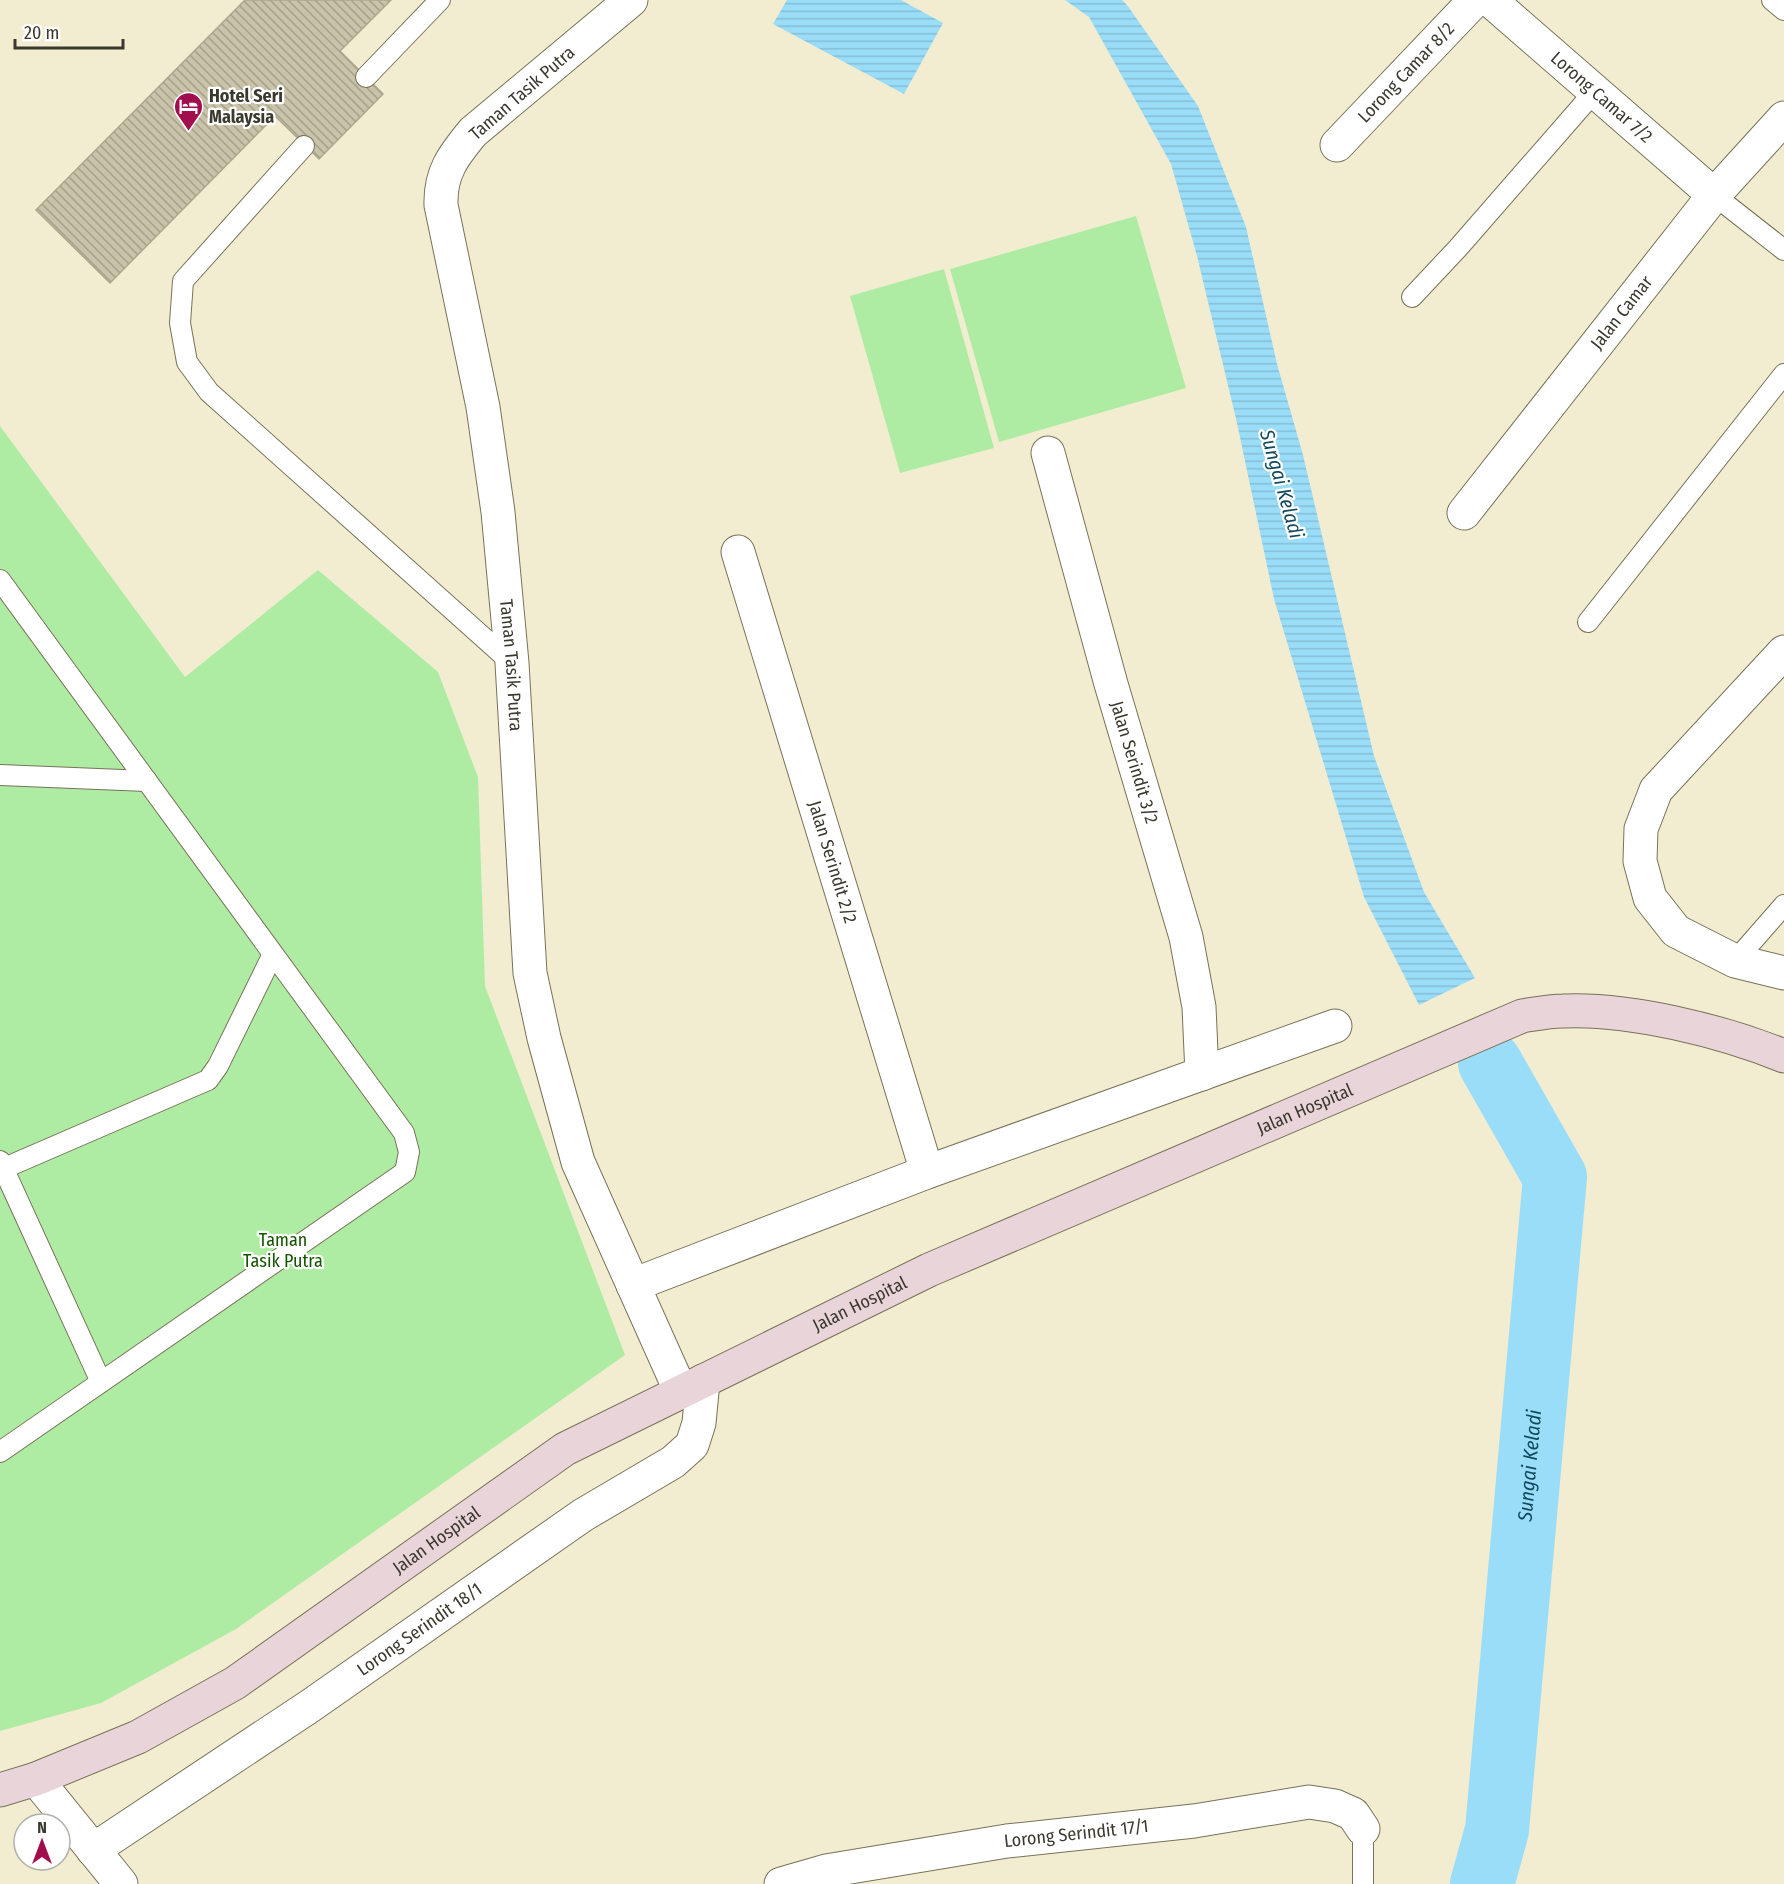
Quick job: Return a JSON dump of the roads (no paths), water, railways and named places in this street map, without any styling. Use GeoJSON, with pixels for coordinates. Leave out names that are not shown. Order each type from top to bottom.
{"type":"FeatureCollection","features":[{"type":"Feature","properties":{"kind":"main road","name":"Jalan Hospital"},"geometry":{"type":"LineString","coordinates":[[0,1790],[36,1779],[138,1737],[235,1683],[565,1449],[929,1270],[1522,1016],[1563,1011],[1623,1014],[1714,1033],[1784,1056]]}},
{"type":"Feature","properties":{"kind":"street","name":"Taman Tasik Putra"},"geometry":{"type":"LineString","coordinates":[[631,0],[473,132],[453,155],[440,186],[447,242],[466,323],[492,466],[512,663],[530,973],[544,1038],[578,1162],[633,1286],[692,1386]]}},
{"type":"Feature","properties":{"kind":"street","name":"Lorong Camar 8/2"},"geometry":{"type":"LineString","coordinates":[[1337,145],[1475,0]]}},
{"type":"Feature","properties":{"kind":"street","name":"Lorong Camar 7/2"},"geometry":{"type":"LineString","coordinates":[[1490,0],[1714,195]]}},
{"type":"Feature","properties":{"kind":"street","name":"Jalan Camar"},"geometry":{"type":"LineString","coordinates":[[1464,513],[1714,195],[1784,118]]}},
{"type":"Feature","properties":{"kind":"street","name":"Jalan Serindit 3/2"},"geometry":{"type":"LineString","coordinates":[[1048,453],[1111,684],[1186,937],[1199,1007],[1202,1074]]}},
{"type":"Feature","properties":{"kind":"street","name":"Jalan Serindit 2/2"},"geometry":{"type":"LineString","coordinates":[[738,552],[927,1172]]}},
{"type":"Feature","properties":{"kind":"street"},"geometry":{"type":"LineString","coordinates":[[1784,651],[1656,790],[1641,829],[1640,861],[1650,898],[1676,931],[1735,961],[1784,973]]}},
{"type":"Feature","properties":{"kind":"street"},"geometry":{"type":"LineString","coordinates":[[633,1286],[927,1172],[1335,1026]]}},
{"type":"Feature","properties":{"kind":"street","name":"Lorong Serindit 18/1"},"geometry":{"type":"LineString","coordinates":[[93,1850],[309,1706],[583,1515],[674,1462],[692,1444],[699,1423],[692,1386]]}},
{"type":"Feature","properties":{"kind":"street"},"geometry":{"type":"LineString","coordinates":[[36,1779],[121,1884]]}},
{"type":"Feature","properties":{"kind":"street","name":"Lorong Serindit 17/1"},"geometry":{"type":"LineString","coordinates":[[781,1884],[826,1871],[1007,1841],[1194,1821],[1309,1802],[1335,1806],[1353,1814],[1364,1829]]}},
{"type":"Feature","properties":{"kind":"lane"},"geometry":{"type":"LineString","coordinates":[[366,77],[440,0]]}},
{"type":"Feature","properties":{"kind":"lane"},"geometry":{"type":"LineString","coordinates":[[1772,0],[1784,10]]}},
{"type":"Feature","properties":{"kind":"lane"},"geometry":{"type":"LineString","coordinates":[[1412,297],[1458,248],[1595,91]]}},
{"type":"Feature","properties":{"kind":"lane"},"geometry":{"type":"LineString","coordinates":[[304,146],[183,281],[180,323],[187,362],[209,392],[512,663]]}},
{"type":"Feature","properties":{"kind":"lane"},"geometry":{"type":"LineString","coordinates":[[1714,195],[1784,250]]}},
{"type":"Feature","properties":{"kind":"lane"},"geometry":{"type":"LineString","coordinates":[[1588,622],[1784,374]]}},
{"type":"Feature","properties":{"kind":"lane"},"geometry":{"type":"LineString","coordinates":[[0,580],[404,1133],[409,1152],[405,1172],[0,1452]]}},
{"type":"Feature","properties":{"kind":"lane"},"geometry":{"type":"LineString","coordinates":[[0,775],[147,781]]}},
{"type":"Feature","properties":{"kind":"lane"},"geometry":{"type":"LineString","coordinates":[[1735,961],[1784,905]]}},
{"type":"Feature","properties":{"kind":"lane"},"geometry":{"type":"LineString","coordinates":[[101,1382],[1,1166],[208,1080],[218,1066],[273,954]]}},
{"type":"Feature","properties":{"kind":"lane"},"geometry":{"type":"LineString","coordinates":[[1364,1829],[1364,1884]]}},
{"type":"Feature","properties":{"kind":"water"},"geometry":{"type":"Polygon","coordinates":[[[787,0],[901,0],[943,23],[904,94],[773,24],[787,0]]]}},
{"type":"Feature","properties":{"kind":"water"},"geometry":{"type":"Polygon","coordinates":[[[1065,0],[1122,0],[1127,5],[1198,106],[1246,227],[1277,364],[1303,455],[1374,756],[1424,892],[1475,978],[1419,1005],[1364,897],[1274,599],[1237,423],[1197,256],[1171,164],[1089,17],[1065,0]]]}},
{"type":"Feature","properties":{"kind":"waterway","name":"Sungai Keladi"},"geometry":{"type":"LineString","coordinates":[[1482,1884],[1497,1830],[1555,1177],[1490,1063]]}},
{"type":"Feature","properties":{"kind":"place","name":"Hotel Seri Malaysia"},"geometry":{"type":"Point","coordinates":[188,132]}}]}
